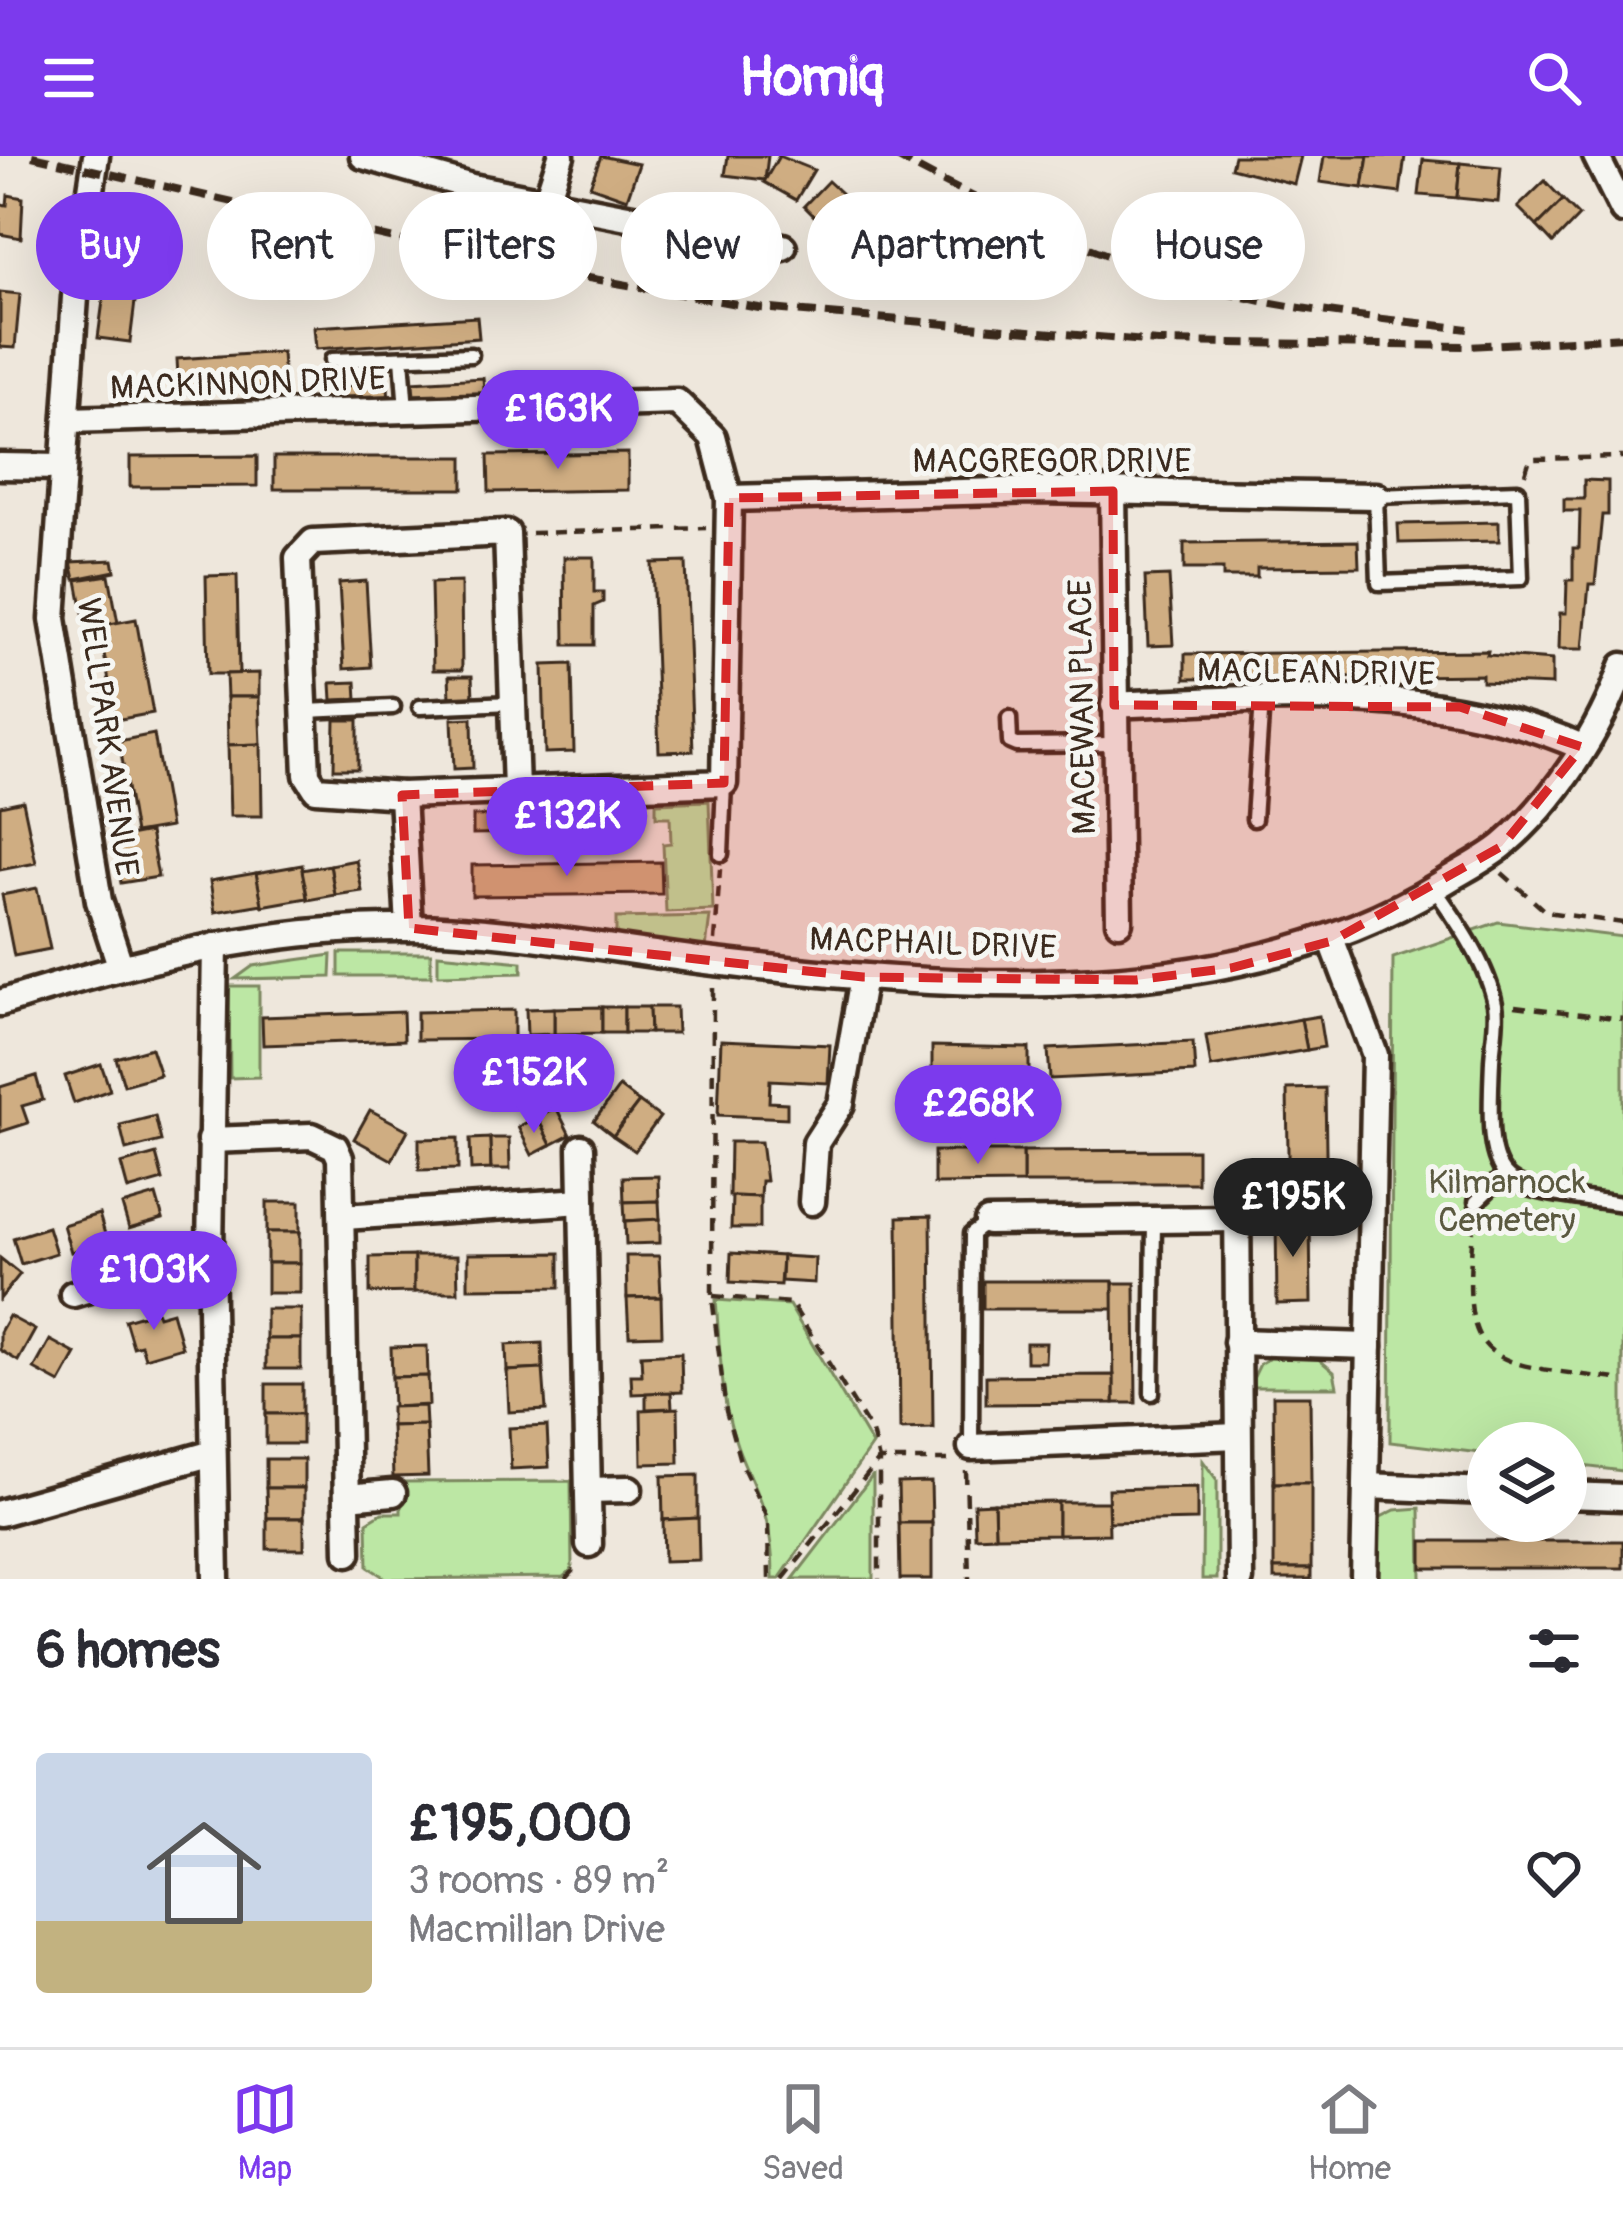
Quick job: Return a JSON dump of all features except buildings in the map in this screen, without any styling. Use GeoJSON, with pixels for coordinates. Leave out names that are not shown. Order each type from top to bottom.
{"type":"FeatureCollection","features":[{"type":"Feature","properties":{"kind":"street","name":"WELLPARK AVENUE"},"geometry":{"type":"LineString","coordinates":[[96,156],[75,297],[53,619],[99,901],[120,965]]}},
{"type":"Feature","properties":{"kind":"street"},"geometry":{"type":"LineString","coordinates":[[363,156],[493,192]]}},
{"type":"Feature","properties":{"kind":"street"},"geometry":{"type":"LineString","coordinates":[[549,192],[560,156]]}},
{"type":"Feature","properties":{"kind":"street"},"geometry":{"type":"LineString","coordinates":[[1596,156],[1623,210]]}},
{"type":"Feature","properties":{"kind":"street","name":"MACKINNON DRIVE"},"geometry":{"type":"LineString","coordinates":[[68,420],[677,402],[713,437],[729,498],[724,783]]}},
{"type":"Feature","properties":{"kind":"street"},"geometry":{"type":"LineString","coordinates":[[0,466],[62,467]]}},
{"type":"Feature","properties":{"kind":"street","name":"MACGREGOR DRIVE"},"geometry":{"type":"LineString","coordinates":[[729,498],[1113,491],[1376,496]]}},
{"type":"Feature","properties":{"kind":"street","name":"MACEWAN PLACE"},"geometry":{"type":"LineString","coordinates":[[1113,491],[1119,922]]}},
{"type":"Feature","properties":{"kind":"street"},"geometry":{"type":"LineString","coordinates":[[516,789],[507,533],[313,542],[298,558],[307,775],[316,789],[402,795],[724,783]]}},
{"type":"Feature","properties":{"kind":"street","name":"MACPHAIL DRIVE"},"geometry":{"type":"LineString","coordinates":[[0,1003],[120,965],[316,929],[494,931],[862,977],[1136,980],[1231,968],[1332,940],[1434,888],[1502,846],[1548,796],[1582,747],[1623,666]]}},
{"type":"Feature","properties":{"kind":"street","name":"MACLEAN DRIVE"},"geometry":{"type":"LineString","coordinates":[[1114,705],[1262,698],[1460,707],[1537,727],[1582,747]]}},
{"type":"Feature","properties":{"kind":"street"},"geometry":{"type":"LineString","coordinates":[[402,795],[409,928]]}},
{"type":"Feature","properties":{"kind":"street"},"geometry":{"type":"LineString","coordinates":[[1332,940],[1375,1055],[1364,1579]]}},
{"type":"Feature","properties":{"kind":"street"},"geometry":{"type":"LineString","coordinates":[[215,946],[210,1252],[216,1579]]}},
{"type":"Feature","properties":{"kind":"street"},"geometry":{"type":"LineString","coordinates":[[812,1202],[817,1143],[841,1104],[862,977]]}},
{"type":"Feature","properties":{"kind":"street"},"geometry":{"type":"LineString","coordinates":[[210,1141],[324,1140],[340,1158],[348,1553]]}},
{"type":"Feature","properties":{"kind":"street"},"geometry":{"type":"LineString","coordinates":[[581,1148],[589,1544]]}},
{"type":"Feature","properties":{"kind":"street"},"geometry":{"type":"LineString","coordinates":[[344,1217],[582,1201]]}},
{"type":"Feature","properties":{"kind":"street"},"geometry":{"type":"LineString","coordinates":[[988,1222],[1154,1219],[1237,1207],[1240,1579]]}},
{"type":"Feature","properties":{"kind":"street"},"geometry":{"type":"LineString","coordinates":[[73,1294],[210,1252]]}},
{"type":"Feature","properties":{"kind":"street"},"geometry":{"type":"LineString","coordinates":[[1237,1342],[1369,1346]]}},
{"type":"Feature","properties":{"kind":"street"},"geometry":{"type":"LineString","coordinates":[[971,1447],[1238,1436]]}},
{"type":"Feature","properties":{"kind":"street"},"geometry":{"type":"LineString","coordinates":[[0,1513],[212,1454]]}},
{"type":"Feature","properties":{"kind":"street"},"geometry":{"type":"LineString","coordinates":[[1366,1486],[1467,1490]]}},
{"type":"Feature","properties":{"kind":"street"},"geometry":{"type":"LineString","coordinates":[[588,1490],[629,1489]]}},
{"type":"Feature","properties":{"kind":"street"},"geometry":{"type":"LineString","coordinates":[[347,1496],[393,1493]]}},
{"type":"Feature","properties":{"kind":"street"},"geometry":{"type":"LineString","coordinates":[[1587,1496],[1623,1497]]}},
{"type":"Feature","properties":{"kind":"lane"},"geometry":{"type":"LineString","coordinates":[[332,360],[471,356]]}},
{"type":"Feature","properties":{"kind":"lane"},"geometry":{"type":"LineString","coordinates":[[402,358],[406,410]]}},
{"type":"Feature","properties":{"kind":"lane"},"geometry":{"type":"LineString","coordinates":[[1518,490],[1521,578],[1379,583],[1376,496],[1518,490]]}},
{"type":"Feature","properties":{"kind":"lane"},"geometry":{"type":"LineString","coordinates":[[1254,819],[1262,698]]}},
{"type":"Feature","properties":{"kind":"lane"},"geometry":{"type":"LineString","coordinates":[[420,707],[513,703]]}},
{"type":"Feature","properties":{"kind":"lane"},"geometry":{"type":"LineString","coordinates":[[306,711],[393,706]]}},
{"type":"Feature","properties":{"kind":"lane"},"geometry":{"type":"LineString","coordinates":[[1009,718],[1010,742],[1016,745],[1114,744]]}},
{"type":"Feature","properties":{"kind":"lane"},"geometry":{"type":"LineString","coordinates":[[721,854],[724,783]]}},
{"type":"Feature","properties":{"kind":"lane"},"geometry":{"type":"LineString","coordinates":[[1434,888],[1461,926],[1495,1004],[1489,1138],[1495,1163],[1519,1187],[1623,1204]]}},
{"type":"Feature","properties":{"kind":"lane"},"geometry":{"type":"LineString","coordinates":[[1476,1202],[1505,1174]]}},
{"type":"Feature","properties":{"kind":"lane"},"geometry":{"type":"LineString","coordinates":[[1152,1393],[1154,1219]]}},
{"type":"Feature","properties":{"kind":"lane"},"geometry":{"type":"LineString","coordinates":[[971,1447],[972,1234],[988,1222]]}},
{"type":"Feature","properties":{"kind":"path"},"geometry":{"type":"LineString","coordinates":[[1518,490],[1530,459],[1623,457]]}},
{"type":"Feature","properties":{"kind":"path"},"geometry":{"type":"LineString","coordinates":[[507,533],[729,527]]}},
{"type":"Feature","properties":{"kind":"path"},"geometry":{"type":"LineString","coordinates":[[721,854],[714,962],[712,1296],[726,1411],[740,1461],[768,1520],[769,1579]]}},
{"type":"Feature","properties":{"kind":"path"},"geometry":{"type":"LineString","coordinates":[[1484,857],[1546,912],[1623,923]]}},
{"type":"Feature","properties":{"kind":"path"},"geometry":{"type":"LineString","coordinates":[[1495,1004],[1623,1019]]}},
{"type":"Feature","properties":{"kind":"path"},"geometry":{"type":"LineString","coordinates":[[1476,1202],[1467,1297],[1475,1336],[1487,1351],[1534,1368],[1623,1380]]}},
{"type":"Feature","properties":{"kind":"path"},"geometry":{"type":"LineString","coordinates":[[712,1296],[791,1303],[872,1432],[879,1460],[879,1579]]}},
{"type":"Feature","properties":{"kind":"path"},"geometry":{"type":"LineString","coordinates":[[783,1579],[879,1460]]}},
{"type":"Feature","properties":{"kind":"path"},"geometry":{"type":"LineString","coordinates":[[879,1460],[966,1460],[969,1579]]}},
{"type":"Feature","properties":{"kind":"highlighted area"},"geometry":{"type":"Polygon","coordinates":[[[1113,491],[1114,705],[1460,707],[1582,747],[1502,846],[1332,941],[1231,968],[1136,980],[863,977],[409,928],[402,795],[724,783],[729,498],[1113,491]]]}},
{"type":"Feature","properties":{"kind":"green space"},"geometry":{"type":"Polygon","coordinates":[[[709,801],[713,910],[666,912],[663,844],[671,843],[670,817],[656,817],[656,803],[709,801]]]}},
{"type":"Feature","properties":{"kind":"green space"},"geometry":{"type":"Polygon","coordinates":[[[710,916],[706,948],[616,939],[616,918],[710,916]]]}},
{"type":"Feature","properties":{"kind":"green space","name":"Kilmarnock Cemetery"},"geometry":{"type":"Polygon","coordinates":[[[1498,922],[1623,937],[1623,1471],[1587,1467],[1587,1422],[1467,1422],[1467,1451],[1390,1442],[1393,958],[1498,922]]]}},
{"type":"Feature","properties":{"kind":"green space"},"geometry":{"type":"Polygon","coordinates":[[[339,953],[431,953],[431,976],[339,976],[339,953]]]}},
{"type":"Feature","properties":{"kind":"green space"},"geometry":{"type":"Polygon","coordinates":[[[438,954],[522,962],[522,973],[438,975],[438,954]]]}},
{"type":"Feature","properties":{"kind":"green space"},"geometry":{"type":"Polygon","coordinates":[[[332,955],[331,977],[235,979],[253,966],[332,955]]]}},
{"type":"Feature","properties":{"kind":"green space"},"geometry":{"type":"Polygon","coordinates":[[[229,986],[259,986],[259,1077],[230,1078],[229,986]]]}},
{"type":"Feature","properties":{"kind":"green space"},"geometry":{"type":"Polygon","coordinates":[[[716,1300],[789,1305],[872,1445],[779,1579],[773,1579],[763,1509],[727,1411],[716,1300]]]}},
{"type":"Feature","properties":{"kind":"green space"},"geometry":{"type":"Polygon","coordinates":[[[1273,1356],[1315,1356],[1334,1372],[1337,1387],[1249,1387],[1260,1364],[1273,1356]]]}},
{"type":"Feature","properties":{"kind":"green space"},"geometry":{"type":"Polygon","coordinates":[[[1203,1461],[1217,1480],[1217,1579],[1202,1579],[1203,1461]]]}},
{"type":"Feature","properties":{"kind":"green space"},"geometry":{"type":"Polygon","coordinates":[[[873,1475],[873,1579],[793,1579],[873,1475]]]}},
{"type":"Feature","properties":{"kind":"green space"},"geometry":{"type":"Polygon","coordinates":[[[571,1481],[572,1569],[563,1577],[387,1579],[368,1567],[367,1522],[382,1513],[401,1513],[401,1482],[571,1481]]]}},
{"type":"Feature","properties":{"kind":"green space"},"geometry":{"type":"Polygon","coordinates":[[[1420,1508],[1421,1579],[1370,1579],[1377,1519],[1395,1510],[1420,1508]]]}},
{"type":"Feature","properties":{"kind":"railway"},"geometry":{"type":"LineString","coordinates":[[32,156],[486,260],[759,308],[1158,342],[1469,346],[1623,337]]}},
{"type":"Feature","properties":{"kind":"railway"},"geometry":{"type":"LineString","coordinates":[[895,156],[1034,225],[1180,280],[1287,306],[1468,329]]}}]}
